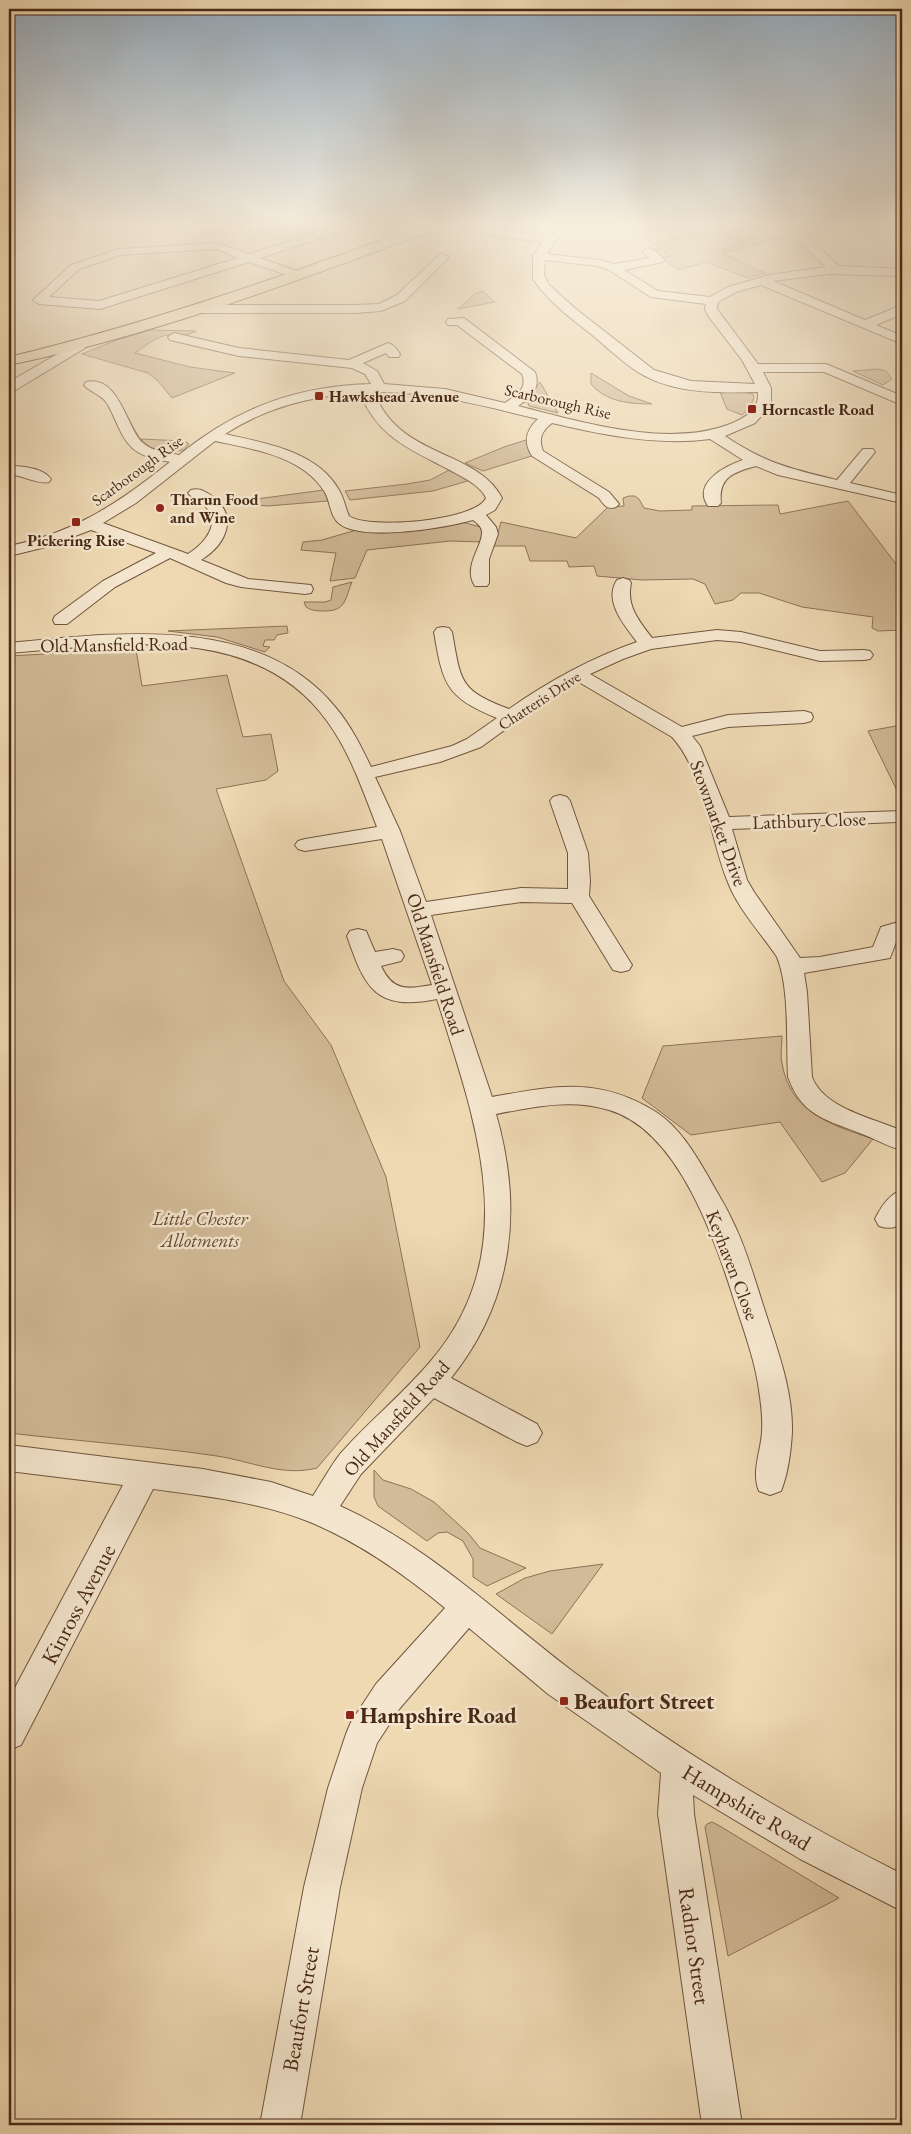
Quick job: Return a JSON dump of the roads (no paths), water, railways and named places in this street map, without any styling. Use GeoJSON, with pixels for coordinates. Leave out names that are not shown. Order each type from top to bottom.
{"type":"FeatureCollection","features":[{"type":"Feature","properties":{"kind":"main road"},"geometry":{"type":"LineString","coordinates":[[9,361],[80,345],[153,324]]}},
{"type":"Feature","properties":{"kind":"street"},"geometry":{"type":"LineString","coordinates":[[463,324],[528,372],[532,382],[528,391],[508,407]]}},
{"type":"Feature","properties":{"kind":"street"},"geometry":{"type":"LineString","coordinates":[[589,324],[649,373],[670,382],[717,389],[764,388],[754,368],[720,324]]}},
{"type":"Feature","properties":{"kind":"street"},"geometry":{"type":"LineString","coordinates":[[865,324],[902,340]]}},
{"type":"Feature","properties":{"kind":"street"},"geometry":{"type":"LineString","coordinates":[[174,337],[190,338],[245,352],[351,364],[366,369],[374,374],[378,380],[372,388],[369,398],[395,434],[417,449],[479,480],[490,488],[494,495],[494,503],[477,515],[456,520],[374,528],[353,525],[340,516],[333,494],[326,483],[306,467],[291,458],[266,449],[213,436]]}},
{"type":"Feature","properties":{"kind":"street"},"geometry":{"type":"LineString","coordinates":[[9,388],[80,345]]}},
{"type":"Feature","properties":{"kind":"street"},"geometry":{"type":"LineString","coordinates":[[351,364],[388,347],[394,354]]}},
{"type":"Feature","properties":{"kind":"street"},"geometry":{"type":"LineString","coordinates":[[754,368],[826,368],[902,401]]}},
{"type":"Feature","properties":{"kind":"street"},"geometry":{"type":"LineString","coordinates":[[91,385],[104,391],[118,410],[135,443],[143,450],[183,460]]}},
{"type":"Feature","properties":{"kind":"street","name":"Scarborough Rise"},"geometry":{"type":"LineString","coordinates":[[9,551],[54,539],[90,524],[129,502],[213,436],[245,416],[279,402],[318,393],[372,388],[439,392],[608,431],[646,436],[682,437],[713,434],[731,429],[751,419],[764,404],[764,388]]}},
{"type":"Feature","properties":{"kind":"street"},"geometry":{"type":"LineString","coordinates":[[549,418],[539,425],[533,436],[537,453],[604,495],[611,504]]}},
{"type":"Feature","properties":{"kind":"street"},"geometry":{"type":"LineString","coordinates":[[713,434],[745,456],[783,472],[902,499]]}},
{"type":"Feature","properties":{"kind":"street"},"geometry":{"type":"LineString","coordinates":[[849,448],[886,455]]}},
{"type":"Feature","properties":{"kind":"street"},"geometry":{"type":"LineString","coordinates":[[840,485],[868,452]]}},
{"type":"Feature","properties":{"kind":"street"},"geometry":{"type":"LineString","coordinates":[[707,499],[712,485],[718,477],[733,469],[756,461]]}},
{"type":"Feature","properties":{"kind":"street"},"geometry":{"type":"LineString","coordinates":[[19,468],[44,479]]}},
{"type":"Feature","properties":{"kind":"street"},"geometry":{"type":"LineString","coordinates":[[188,560],[210,546],[218,536],[220,528],[220,518],[211,502],[196,493]]}},
{"type":"Feature","properties":{"kind":"street"},"geometry":{"type":"LineString","coordinates":[[477,515],[486,523],[490,531],[487,546],[481,558],[481,583]]}},
{"type":"Feature","properties":{"kind":"street"},"geometry":{"type":"LineString","coordinates":[[90,524],[169,552],[232,580],[247,584],[305,589]]}},
{"type":"Feature","properties":{"kind":"street"},"geometry":{"type":"LineString","coordinates":[[61,620],[109,584],[169,552]]}},
{"type":"Feature","properties":{"kind":"street"},"geometry":{"type":"LineString","coordinates":[[623,583],[620,592],[626,614],[648,644]]}},
{"type":"Feature","properties":{"kind":"street"},"geometry":{"type":"LineString","coordinates":[[443,632],[453,679],[460,691],[472,701],[512,717]]}},
{"type":"Feature","properties":{"kind":"street","name":"Chatteris Drive"},"geometry":{"type":"LineString","coordinates":[[364,774],[459,750],[474,743],[548,690],[617,655],[648,644],[717,635],[741,637],[820,656],[864,655]]}},
{"type":"Feature","properties":{"kind":"street","name":"Old Mansfield Road"},"geometry":{"type":"LineString","coordinates":[[9,648],[164,639],[198,642],[231,650],[274,667],[298,682],[319,700],[345,734],[390,831],[419,910],[483,1107],[496,1164],[498,1193],[496,1241],[492,1272],[473,1318],[442,1369],[348,1467],[320,1512]]}},
{"type":"Feature","properties":{"kind":"street","name":"Stowmarket Drive"},"geometry":{"type":"LineString","coordinates":[[577,674],[679,733],[691,746],[721,823],[744,894],[788,956],[792,966],[796,992],[800,1069],[804,1088],[811,1097],[830,1113],[902,1141]]}},
{"type":"Feature","properties":{"kind":"street"},"geometry":{"type":"LineString","coordinates":[[679,733],[728,721],[804,717]]}},
{"type":"Feature","properties":{"kind":"street"},"geometry":{"type":"LineString","coordinates":[[560,801],[578,853],[580,881],[578,896],[621,965]]}},
{"type":"Feature","properties":{"kind":"street","name":"Lathbury Close"},"geometry":{"type":"LineString","coordinates":[[721,823],[897,816]]}},
{"type":"Feature","properties":{"kind":"street"},"geometry":{"type":"LineString","coordinates":[[305,845],[390,831]]}},
{"type":"Feature","properties":{"kind":"street"},"geometry":{"type":"LineString","coordinates":[[419,910],[521,895],[578,896]]}},
{"type":"Feature","properties":{"kind":"street"},"geometry":{"type":"LineString","coordinates":[[792,966],[820,964],[882,953],[889,932],[902,928]]}},
{"type":"Feature","properties":{"kind":"street"},"geometry":{"type":"LineString","coordinates":[[358,936],[381,986],[393,994],[404,995],[444,990]]}},
{"type":"Feature","properties":{"kind":"street"},"geometry":{"type":"LineString","coordinates":[[368,961],[393,956]]}},
{"type":"Feature","properties":{"kind":"street","name":"Keyhaven Close"},"geometry":{"type":"LineString","coordinates":[[483,1107],[555,1095],[580,1095],[616,1102],[648,1119],[668,1137],[685,1158],[721,1222],[767,1360],[773,1390],[776,1431],[770,1481]]}},
{"type":"Feature","properties":{"kind":"street"},"geometry":{"type":"LineString","coordinates":[[430,1382],[527,1433]]}},
{"type":"Feature","properties":{"kind":"street","name":"Hampshire Road"},"geometry":{"type":"LineString","coordinates":[[9,1458],[146,1474],[224,1486],[271,1496],[320,1512],[385,1546],[468,1606],[510,1643],[554,1677],[679,1766],[776,1826],[902,1893]]}},
{"type":"Feature","properties":{"kind":"street","name":"Kinross Avenue"},"geometry":{"type":"LineString","coordinates":[[9,1733],[146,1474]]}},
{"type":"Feature","properties":{"kind":"street","name":"Beaufort Street"},"geometry":{"type":"LineString","coordinates":[[280,2125],[322,1887],[346,1788],[363,1734],[388,1696],[468,1606]]}},
{"type":"Feature","properties":{"kind":"street","name":"Radnor Street"},"geometry":{"type":"LineString","coordinates":[[679,1766],[676,1786],[676,1814],[722,2125]]}},
{"type":"Feature","properties":{"kind":"place","name":"Hawkshead Avenue"},"geometry":{"type":"Point","coordinates":[319,396]}},
{"type":"Feature","properties":{"kind":"place","name":"Horncastle Road"},"geometry":{"type":"Point","coordinates":[752,409]}},
{"type":"Feature","properties":{"kind":"place","name":"Tharun Food and Wine"},"geometry":{"type":"Point","coordinates":[160,508]}},
{"type":"Feature","properties":{"kind":"place","name":"Pickering Rise"},"geometry":{"type":"Point","coordinates":[76,522]}},
{"type":"Feature","properties":{"kind":"place","name":"Beaufort Street"},"geometry":{"type":"Point","coordinates":[564,1701]}},
{"type":"Feature","properties":{"kind":"place","name":"Hampshire Road"},"geometry":{"type":"Point","coordinates":[350,1715]}},
{"type":"Feature","properties":{"kind":"park label","name":"Little Chester Allotments"},"geometry":{"type":"Point","coordinates":[200,1229]}}]}
